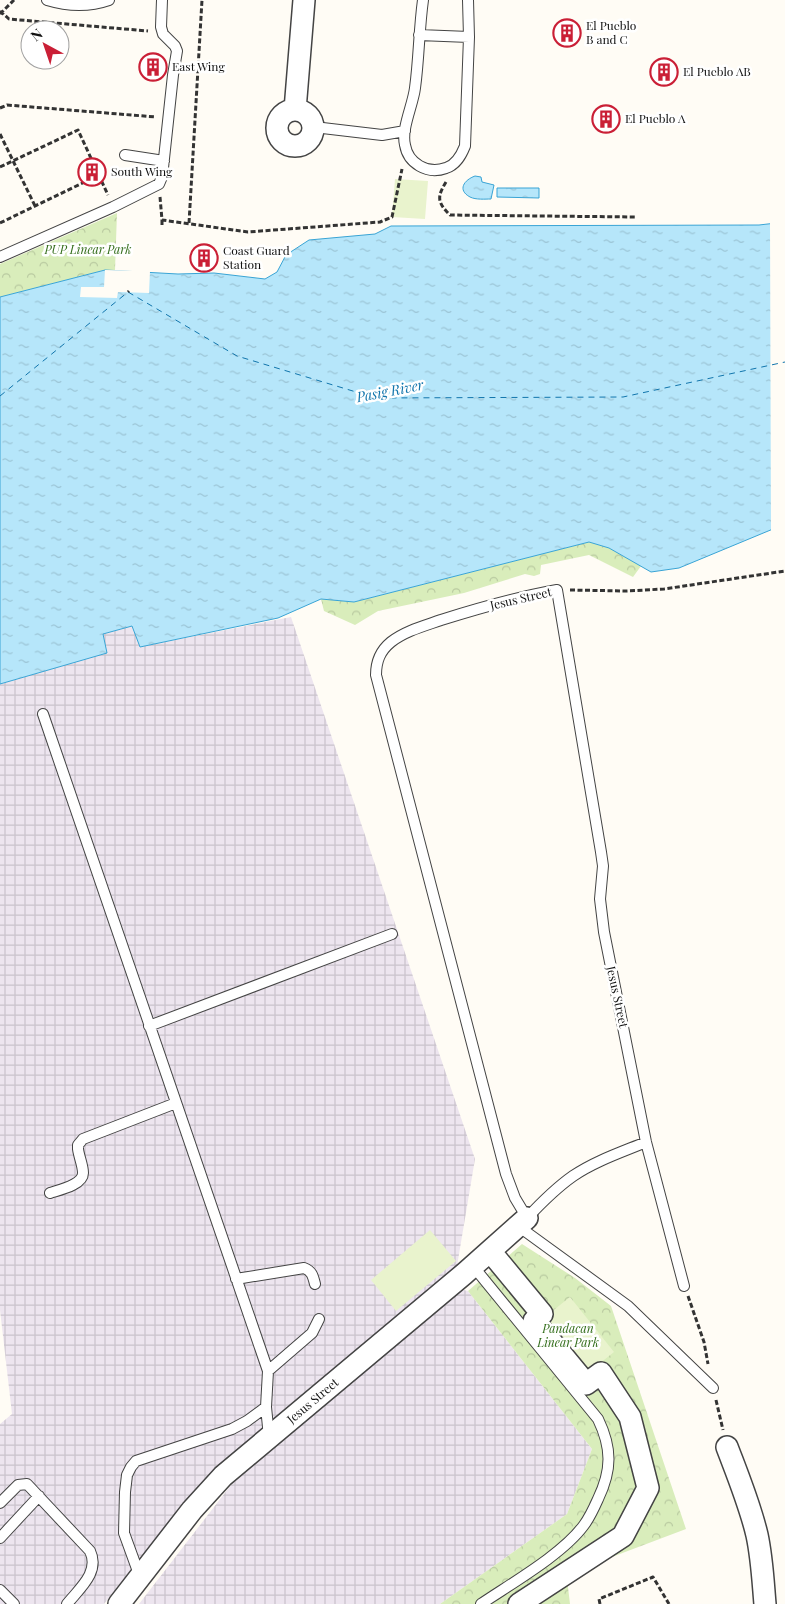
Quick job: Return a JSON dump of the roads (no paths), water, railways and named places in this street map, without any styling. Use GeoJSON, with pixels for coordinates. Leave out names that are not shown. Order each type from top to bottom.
{"type":"FeatureCollection","features":[{"type":"Feature","properties":{"kind":"street"},"geometry":{"type":"LineString","coordinates":[[295,110],[304,0]]}},
{"type":"Feature","properties":{"kind":"street"},"geometry":{"type":"LineString","coordinates":[[295,110],[304,112],[309,116],[314,127],[306,143],[295,146],[284,143],[278,133],[279,121],[286,112],[295,110]]}},
{"type":"Feature","properties":{"kind":"street","name":"Jesus Street"},"geometry":{"type":"LineString","coordinates":[[119,1604],[207,1493],[223,1476],[473,1266],[522,1222]]}},
{"type":"Feature","properties":{"kind":"street"},"geometry":{"type":"LineString","coordinates":[[490,1251],[542,1314],[534,1321],[586,1384],[601,1373],[630,1417],[648,1488],[623,1536],[519,1604]]}},
{"type":"Feature","properties":{"kind":"street"},"geometry":{"type":"LineString","coordinates":[[727,1448],[747,1500],[757,1535],[764,1604]]}},
{"type":"Feature","properties":{"kind":"lane"},"geometry":{"type":"LineString","coordinates":[[47,0],[73,5],[88,5],[109,0]]}},
{"type":"Feature","properties":{"kind":"lane"},"geometry":{"type":"LineString","coordinates":[[0,257],[114,207],[159,184],[162,177],[176,51],[176,46],[162,32],[162,0]]}},
{"type":"Feature","properties":{"kind":"lane"},"geometry":{"type":"LineString","coordinates":[[423,0],[418,35],[415,89],[404,142],[406,152],[411,160],[428,170],[447,168],[462,156],[465,146],[469,37],[468,0]]}},
{"type":"Feature","properties":{"kind":"lane"},"geometry":{"type":"LineString","coordinates":[[418,35],[469,37]]}},
{"type":"Feature","properties":{"kind":"lane"},"geometry":{"type":"LineString","coordinates":[[314,127],[382,135],[405,131]]}},
{"type":"Feature","properties":{"kind":"lane"},"geometry":{"type":"LineString","coordinates":[[125,155],[164,161]]}},
{"type":"Feature","properties":{"kind":"lane","name":"Jesus Street"},"geometry":{"type":"LineString","coordinates":[[557,590],[601,852],[600,898],[602,925],[646,1142],[574,1175],[522,1222],[506,1174],[376,675],[376,662],[382,652],[390,642],[403,634],[505,601],[557,590]]}},
{"type":"Feature","properties":{"kind":"lane"},"geometry":{"type":"LineString","coordinates":[[42,714],[268,1371],[266,1406],[268,1438]]}},
{"type":"Feature","properties":{"kind":"lane"},"geometry":{"type":"LineString","coordinates":[[149,1026],[283,977],[392,934]]}},
{"type":"Feature","properties":{"kind":"lane"},"geometry":{"type":"LineString","coordinates":[[50,1193],[78,1182],[82,1178],[78,1145],[83,1139],[176,1103]]}},
{"type":"Feature","properties":{"kind":"lane"},"geometry":{"type":"LineString","coordinates":[[646,1142],[684,1286]]}},
{"type":"Feature","properties":{"kind":"lane"},"geometry":{"type":"LineString","coordinates":[[522,1222],[628,1306],[713,1388]]}},
{"type":"Feature","properties":{"kind":"lane"},"geometry":{"type":"LineString","coordinates":[[473,1266],[598,1419],[605,1434],[609,1460],[608,1476],[603,1490],[583,1526],[550,1557],[481,1604]]}},
{"type":"Feature","properties":{"kind":"lane"},"geometry":{"type":"LineString","coordinates":[[236,1278],[304,1268],[312,1274],[315,1284]]}},
{"type":"Feature","properties":{"kind":"lane"},"geometry":{"type":"LineString","coordinates":[[268,1371],[312,1332],[319,1319]]}},
{"type":"Feature","properties":{"kind":"lane"},"geometry":{"type":"LineString","coordinates":[[141,1577],[124,1532],[124,1492],[127,1475],[131,1467],[136,1461],[232,1429],[248,1421],[266,1406]]}},
{"type":"Feature","properties":{"kind":"lane"},"geometry":{"type":"LineString","coordinates":[[0,1503],[18,1485],[27,1484],[90,1551],[93,1556],[92,1574],[67,1604]]}},
{"type":"Feature","properties":{"kind":"lane"},"geometry":{"type":"LineString","coordinates":[[0,1538],[39,1496]]}},
{"type":"Feature","properties":{"kind":"lane"},"geometry":{"type":"LineString","coordinates":[[0,1590],[14,1604]]}},
{"type":"Feature","properties":{"kind":"water"},"geometry":{"type":"Polygon","coordinates":[[[475,176],[481,177],[482,182],[494,185],[491,199],[472,198],[466,194],[463,188],[465,183],[475,176]]]}},
{"type":"Feature","properties":{"kind":"water"},"geometry":{"type":"Polygon","coordinates":[[[497,188],[539,188],[539,198],[497,197],[497,188]]]}},
{"type":"Feature","properties":{"kind":"water","name":"Pasig River"},"geometry":{"type":"Polygon","coordinates":[[[785,222],[785,530],[773,529],[679,568],[651,572],[609,548],[589,542],[354,602],[321,599],[278,618],[140,647],[132,626],[103,634],[107,653],[0,684],[0,297],[105,270],[178,274],[214,273],[265,279],[277,272],[286,255],[309,240],[375,234],[391,226],[759,225],[785,222]]]}},
{"type":"Feature","properties":{"kind":"place","name":"El Pueblo B and C"},"geometry":{"type":"Point","coordinates":[567,33]}},
{"type":"Feature","properties":{"kind":"place","name":"East Wing"},"geometry":{"type":"Point","coordinates":[153,67]}},
{"type":"Feature","properties":{"kind":"place","name":"El Pueblo AB"},"geometry":{"type":"Point","coordinates":[664,72]}},
{"type":"Feature","properties":{"kind":"place","name":"El Pueblo A"},"geometry":{"type":"Point","coordinates":[606,119]}},
{"type":"Feature","properties":{"kind":"place","name":"South Wing"},"geometry":{"type":"Point","coordinates":[92,172]}},
{"type":"Feature","properties":{"kind":"place","name":"Coast Guard Station"},"geometry":{"type":"Point","coordinates":[204,258]}},
{"type":"Feature","properties":{"kind":"park label","name":"PUP Linear Park"},"geometry":{"type":"Point","coordinates":[88,250]}},
{"type":"Feature","properties":{"kind":"park label","name":"Pandacan Linear Park"},"geometry":{"type":"Point","coordinates":[568,1336]}}]}
